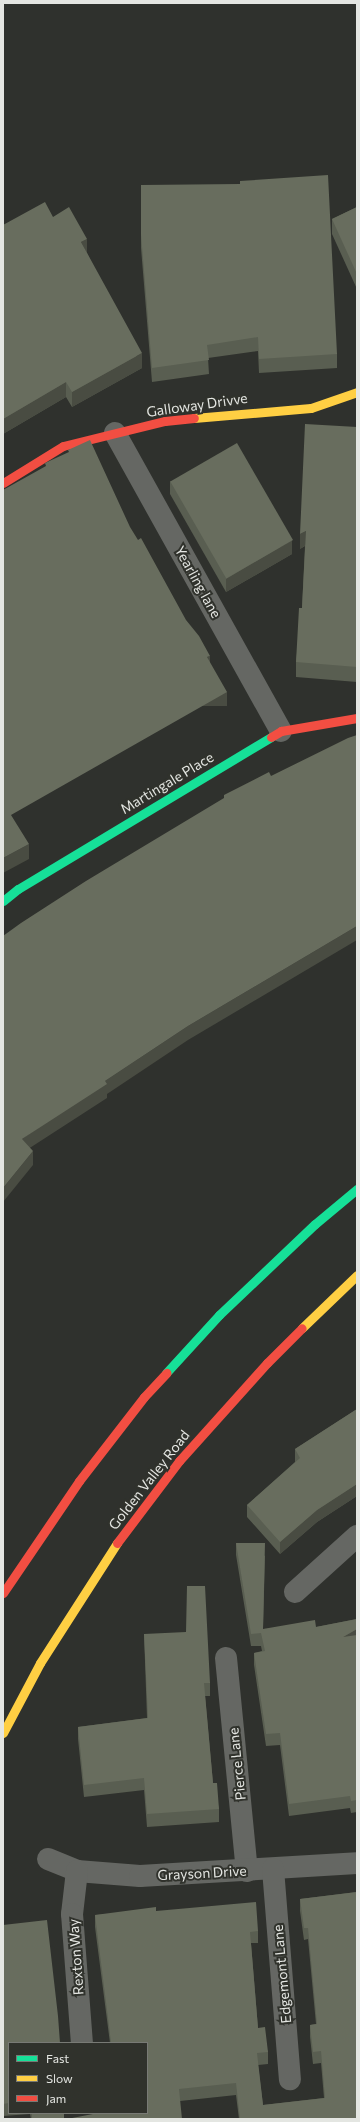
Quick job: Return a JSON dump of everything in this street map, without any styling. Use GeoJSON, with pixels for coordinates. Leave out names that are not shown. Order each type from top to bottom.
{"type":"FeatureCollection","features":[{"type":"Feature","properties":{"kind":"main road","name":"Galloway Drivve"},"geometry":{"type":"LineString","coordinates":[[3,482],[63,446],[165,421],[311,408],[357,392]]}},
{"type":"Feature","properties":{"kind":"main road","name":"Martingale Place"},"geometry":{"type":"LineString","coordinates":[[3,901],[18,889],[281,731],[357,718]]}},
{"type":"Feature","properties":{"kind":"main road"},"geometry":{"type":"LineString","coordinates":[[3,1593],[79,1481],[144,1398],[219,1315],[315,1224],[357,1189]]}},
{"type":"Feature","properties":{"kind":"main road","name":"Golden Valley Road"},"geometry":{"type":"LineString","coordinates":[[3,1733],[40,1663],[110,1553],[179,1461],[267,1363],[357,1275]]}},
{"type":"Feature","properties":{"kind":"street","name":"Yearling lane"},"geometry":{"type":"LineString","coordinates":[[115,433],[281,731]]}},
{"type":"Feature","properties":{"kind":"street"},"geometry":{"type":"LineString","coordinates":[[295,1592],[357,1536]]}},
{"type":"Feature","properties":{"kind":"street","name":"Pierce Lane"},"geometry":{"type":"LineString","coordinates":[[226,1658],[247,1871]]}},
{"type":"Feature","properties":{"kind":"street","name":"Grayson Drive"},"geometry":{"type":"LineString","coordinates":[[48,1859],[77,1871],[140,1876],[357,1864]]}},
{"type":"Feature","properties":{"kind":"street","name":"Edgemont Lane"},"geometry":{"type":"LineString","coordinates":[[273,1869],[290,2079]]}},
{"type":"Feature","properties":{"kind":"street","name":"Rexton Way"},"geometry":{"type":"LineString","coordinates":[[77,1871],[72,1914],[82,2042]]}},
{"type":"Feature","properties":{"kind":"building"},"geometry":{"type":"Polygon","coordinates":[[[328,175],[337,354],[259,359],[258,337],[207,345],[209,360],[152,368],[141,234],[141,185],[240,184],[240,181],[328,175]]]}},
{"type":"Feature","properties":{"kind":"building"},"geometry":{"type":"Polygon","coordinates":[[[45,202],[53,217],[69,207],[87,239],[81,242],[142,353],[72,392],[66,382],[3,419],[3,225],[45,202]]]}},
{"type":"Feature","properties":{"kind":"building"},"geometry":{"type":"Polygon","coordinates":[[[357,207],[357,274],[332,219],[357,207]]]}},
{"type":"Feature","properties":{"kind":"building"},"geometry":{"type":"Polygon","coordinates":[[[305,424],[357,427],[357,667],[296,662],[299,608],[302,608],[306,531],[300,534],[305,424]]]}},
{"type":"Feature","properties":{"kind":"building"},"geometry":{"type":"Polygon","coordinates":[[[90,440],[130,527],[138,540],[141,538],[186,620],[199,636],[210,656],[207,657],[227,692],[11,815],[29,844],[3,858],[3,490],[46,466],[45,463],[90,440]]]}},
{"type":"Feature","properties":{"kind":"building"},"geometry":{"type":"Polygon","coordinates":[[[237,443],[293,540],[226,578],[170,482],[237,443]]]}},
{"type":"Feature","properties":{"kind":"building"},"geometry":{"type":"Polygon","coordinates":[[[357,735],[357,926],[188,1026],[105,1081],[107,1084],[22,1139],[33,1151],[3,1188],[3,936],[86,881],[224,798],[224,795],[269,772],[271,776],[357,735]]]}},
{"type":"Feature","properties":{"kind":"building"},"geometry":{"type":"Polygon","coordinates":[[[357,1409],[357,1484],[317,1510],[280,1542],[247,1505],[300,1458],[295,1449],[357,1409]]]}},
{"type":"Feature","properties":{"kind":"building"},"geometry":{"type":"Polygon","coordinates":[[[236,1543],[265,1543],[263,1629],[315,1620],[316,1627],[357,1619],[357,1629],[343,1637],[357,1635],[357,1800],[351,1801],[350,1796],[289,1804],[280,1733],[266,1734],[254,1653],[265,1651],[261,1633],[251,1634],[236,1543]]]}},
{"type":"Feature","properties":{"kind":"building"},"geometry":{"type":"Polygon","coordinates":[[[187,1586],[205,1586],[210,1683],[204,1683],[213,1783],[217,1783],[219,1809],[147,1814],[144,1778],[84,1785],[78,1727],[148,1718],[144,1634],[186,1632],[187,1586]]]}},
{"type":"Feature","properties":{"kind":"building"},"geometry":{"type":"Polygon","coordinates":[[[357,1892],[357,2119],[240,2119],[236,2083],[179,2089],[182,2119],[67,2119],[93,2114],[148,2114],[148,2042],[111,2042],[95,1915],[156,1907],[156,1911],[256,1902],[258,1931],[250,1932],[258,2028],[265,2027],[268,2052],[257,2053],[263,2105],[325,2098],[321,2051],[313,2052],[310,2025],[317,2024],[308,1928],[304,1928],[300,1899],[357,1892]]]}},
{"type":"Feature","properties":{"kind":"building"},"geometry":{"type":"Polygon","coordinates":[[[47,1920],[60,2042],[8,2042],[8,2103],[3,2104],[3,1925],[47,1920]]]}},
{"type":"Feature","properties":{"kind":"building"},"geometry":{"type":"Polygon","coordinates":[[[32,2114],[64,2114],[64,2119],[32,2119],[32,2114]]]}},
{"type":"Feature","properties":{"kind":"traffic: fast"},"geometry":{"type":"LineString","coordinates":[[3,901],[18,889],[271,737]]}},
{"type":"Feature","properties":{"kind":"traffic: fast"},"geometry":{"type":"LineString","coordinates":[[166,1373],[219,1315],[315,1224],[357,1189]]}},
{"type":"Feature","properties":{"kind":"traffic: slow"},"geometry":{"type":"LineString","coordinates":[[194,418],[311,408],[357,392]]}},
{"type":"Feature","properties":{"kind":"traffic: slow"},"geometry":{"type":"LineString","coordinates":[[302,1328],[357,1275]]}},
{"type":"Feature","properties":{"kind":"traffic: slow"},"geometry":{"type":"LineString","coordinates":[[3,1733],[40,1663],[117,1543]]}},
{"type":"Feature","properties":{"kind":"traffic: jam"},"geometry":{"type":"LineString","coordinates":[[3,483],[63,446],[165,421],[194,418]]}},
{"type":"Feature","properties":{"kind":"traffic: jam"},"geometry":{"type":"LineString","coordinates":[[271,737],[281,731],[357,718]]}},
{"type":"Feature","properties":{"kind":"traffic: jam"},"geometry":{"type":"LineString","coordinates":[[117,1543],[179,1461],[267,1363],[302,1328]]}},
{"type":"Feature","properties":{"kind":"traffic: jam"},"geometry":{"type":"LineString","coordinates":[[3,1593],[79,1481],[144,1397],[166,1373]]}}]}
